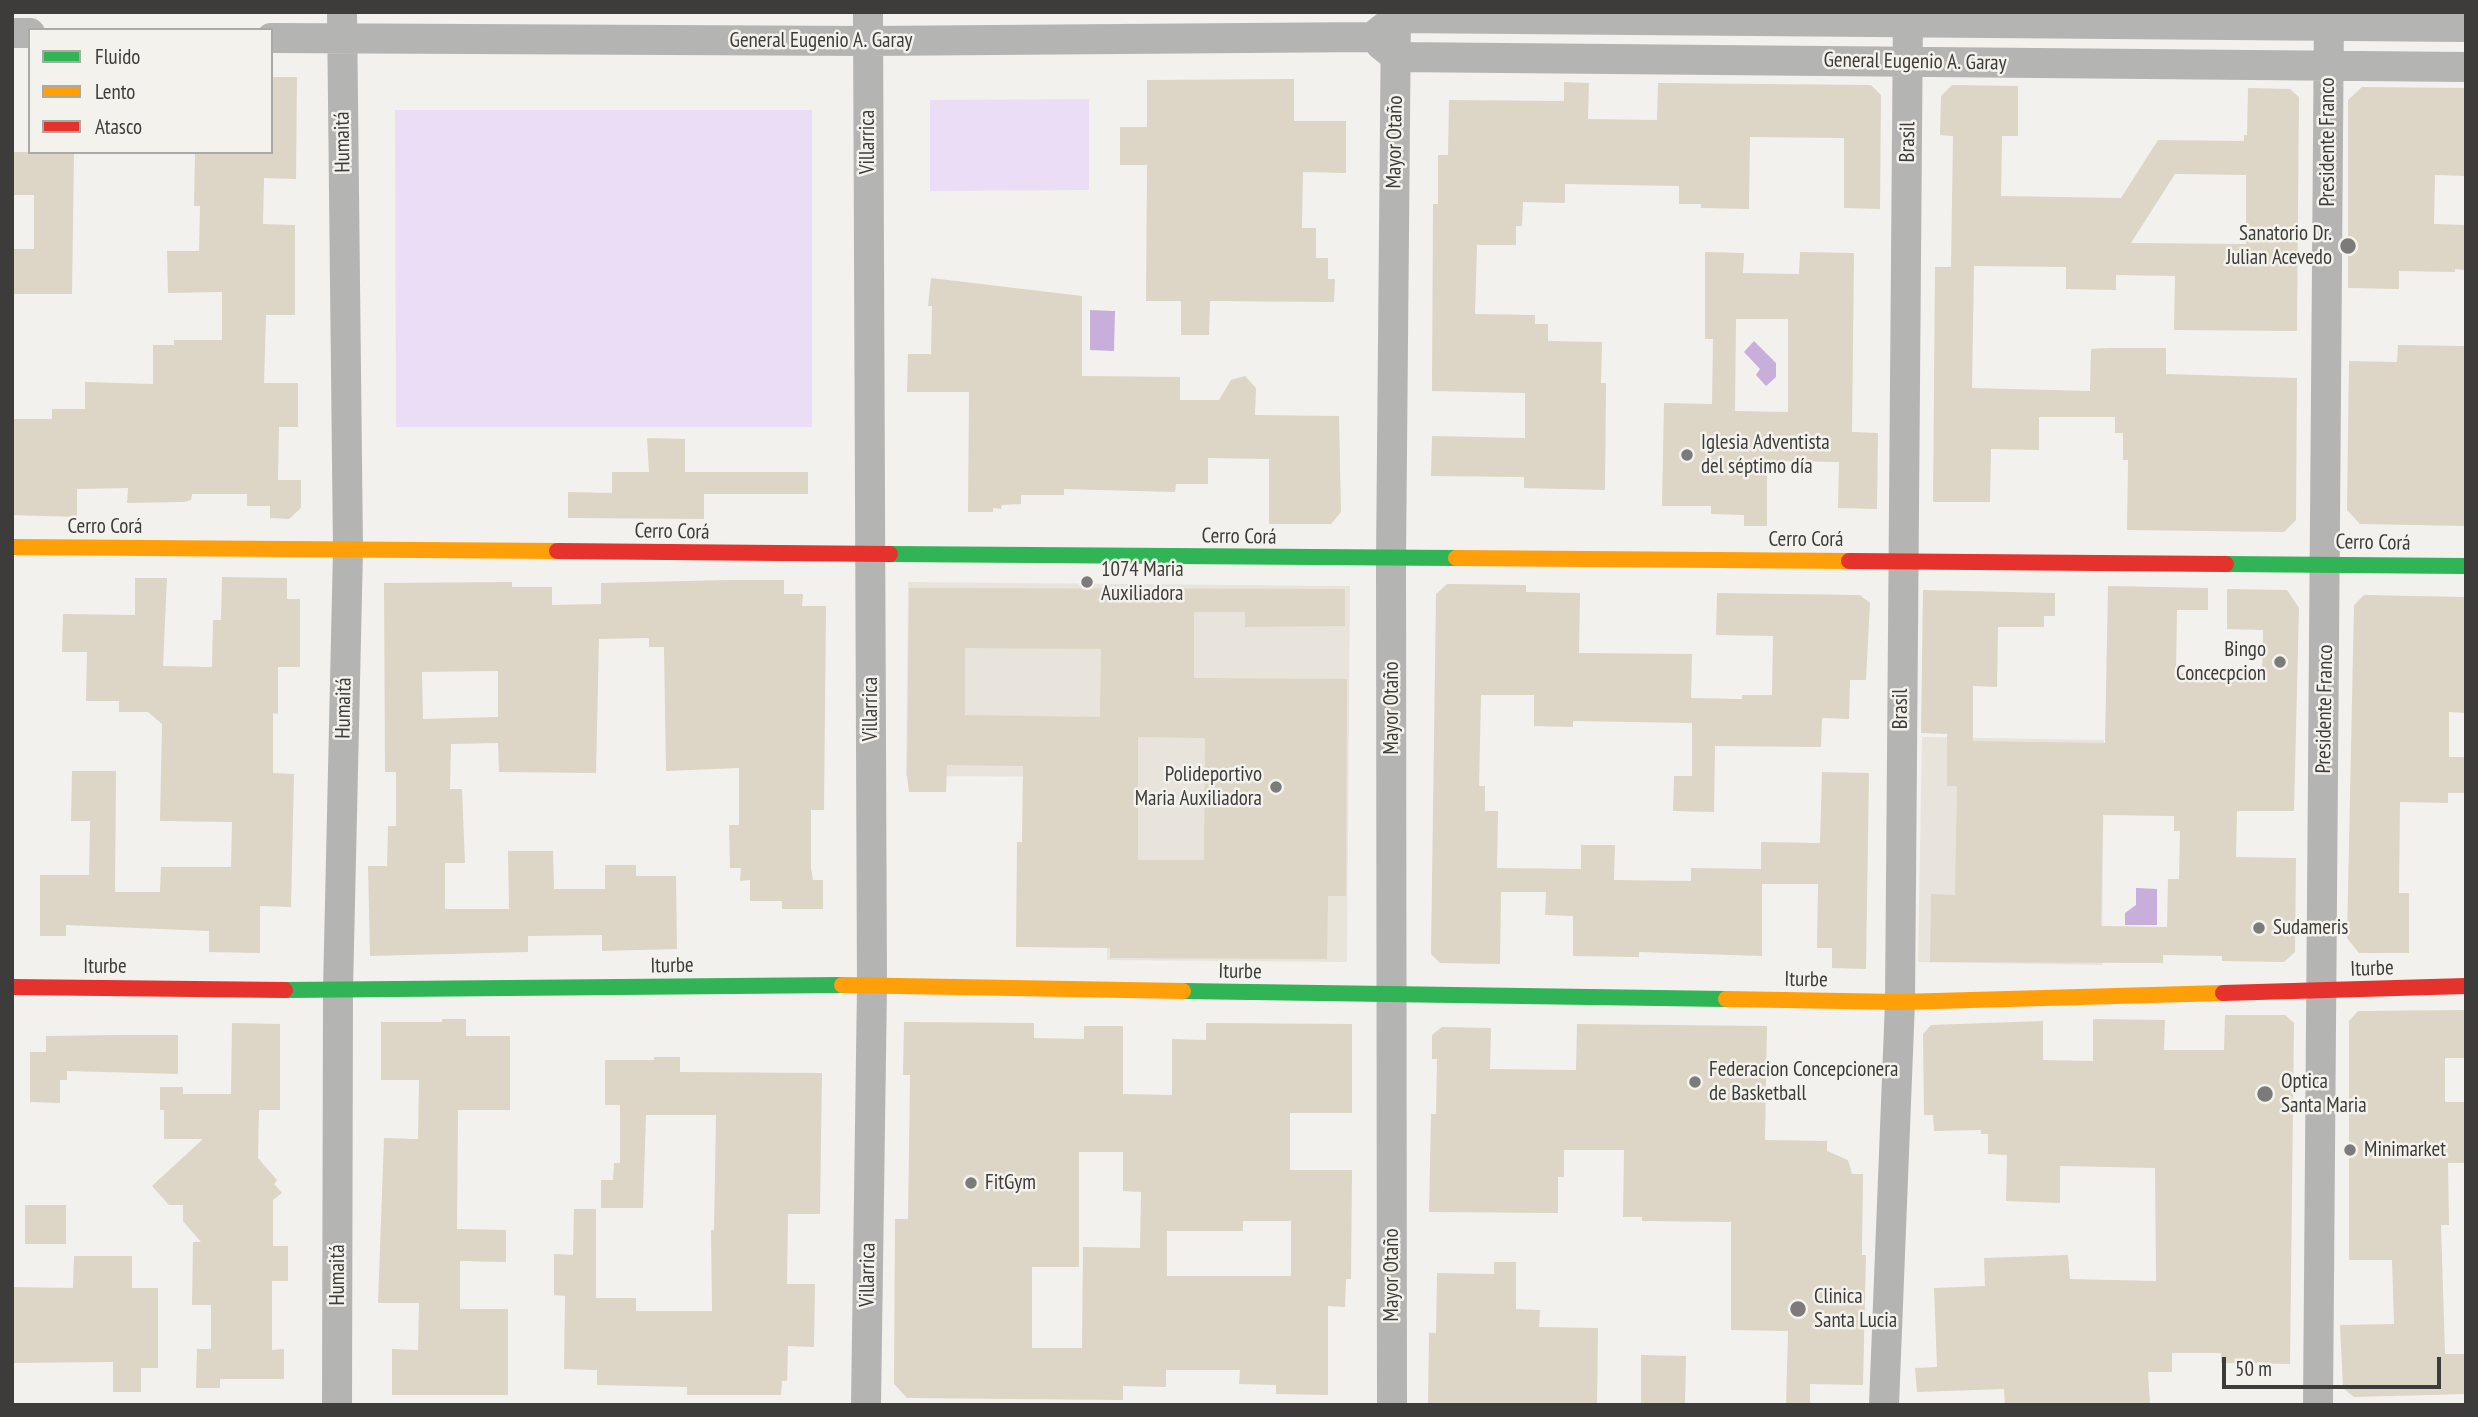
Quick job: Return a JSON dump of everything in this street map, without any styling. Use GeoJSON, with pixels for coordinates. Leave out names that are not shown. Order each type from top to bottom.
{"type":"FeatureCollection","features":[{"type":"Feature","properties":{"kind":"street","name":"General Eugenio A. Garay"},"geometry":{"type":"LineString","coordinates":[[1396,15],[2329,19],[2466,27]]}},
{"type":"Feature","properties":{"kind":"street"},"geometry":{"type":"LineString","coordinates":[[1396,15],[1372,37],[1396,57]]}},
{"type":"Feature","properties":{"kind":"street","name":"Mayor Otaño"},"geometry":{"type":"LineString","coordinates":[[1392,1405],[1391,560],[1396,15]]}},
{"type":"Feature","properties":{"kind":"street","name":"Brasil"},"geometry":{"type":"LineString","coordinates":[[1884,1405],[1900,1002],[1902,562],[1910,61],[1908,16]]}},
{"type":"Feature","properties":{"kind":"street","name":"Presidente Franco"},"geometry":{"type":"LineString","coordinates":[[2318,1405],[2327,564],[2329,19]]}},
{"type":"Feature","properties":{"kind":"street","name":"General Eugenio A. Garay"},"geometry":{"type":"LineString","coordinates":[[273,38],[342,26],[868,27],[1372,37]]}},
{"type":"Feature","properties":{"kind":"street","name":"Humaitá"},"geometry":{"type":"LineString","coordinates":[[337,1405],[338,990],[348,550],[342,26]]}},
{"type":"Feature","properties":{"kind":"street","name":"Villarrica"},"geometry":{"type":"LineString","coordinates":[[866,1405],[872,986],[868,27]]}},
{"type":"Feature","properties":{"kind":"street","name":"General Eugenio A. Garay"},"geometry":{"type":"LineString","coordinates":[[1396,57],[2466,67]]}},
{"type":"Feature","properties":{"kind":"street","name":"Cerro Corá"},"geometry":{"type":"LineString","coordinates":[[12,547],[1391,560],[2466,566]]}},
{"type":"Feature","properties":{"kind":"street","name":"Iturbe"},"geometry":{"type":"LineString","coordinates":[[12,987],[338,990],[872,986],[1900,1002],[2466,986]]}},
{"type":"Feature","properties":{"kind":"shaded area"},"geometry":{"type":"Polygon","coordinates":[[[1089,99],[1089,190],[930,191],[930,100],[1089,99]]]}},
{"type":"Feature","properties":{"kind":"shaded area"},"geometry":{"type":"Polygon","coordinates":[[[395,110],[812,110],[812,427],[396,427],[395,110]]]}},
{"type":"Feature","properties":{"kind":"shaded area"},"geometry":{"type":"Polygon","coordinates":[[[1090,310],[1115,311],[1114,351],[1090,350],[1090,310]]]}},
{"type":"Feature","properties":{"kind":"shaded area"},"geometry":{"type":"Polygon","coordinates":[[[1754,341],[1776,363],[1776,377],[1766,386],[1756,375],[1760,369],[1744,352],[1754,341]]]}},
{"type":"Feature","properties":{"kind":"shaded area"},"geometry":{"type":"Polygon","coordinates":[[[908,582],[1350,586],[1347,962],[1107,960],[1109,777],[906,776],[908,582]]]}},
{"type":"Feature","properties":{"kind":"shaded area"},"geometry":{"type":"Polygon","coordinates":[[[1922,737],[2104,740],[2102,965],[1918,962],[1922,737]]]}},
{"type":"Feature","properties":{"kind":"shaded area"},"geometry":{"type":"Polygon","coordinates":[[[2136,888],[2157,889],[2157,925],[2125,925],[2125,913],[2136,905],[2136,888]]]}},
{"type":"Feature","properties":{"kind":"building"},"geometry":{"type":"Polygon","coordinates":[[[273,77],[297,77],[296,179],[264,178],[263,224],[295,225],[295,315],[266,315],[264,383],[298,383],[298,427],[279,427],[278,480],[301,480],[301,508],[289,519],[270,518],[270,506],[247,506],[247,494],[192,494],[191,500],[184,502],[127,503],[128,488],[77,489],[77,517],[12,515],[12,419],[52,419],[52,409],[85,409],[85,382],[153,384],[153,345],[174,345],[174,340],[222,340],[222,292],[168,293],[167,251],[199,251],[200,206],[194,206],[195,154],[273,154],[273,77]]]}},
{"type":"Feature","properties":{"kind":"building"},"geometry":{"type":"Polygon","coordinates":[[[1294,79],[1294,121],[1346,121],[1346,173],[1303,172],[1302,228],[1316,228],[1316,258],[1328,258],[1328,279],[1335,279],[1334,302],[1210,301],[1209,335],[1181,335],[1181,301],[1146,301],[1147,165],[1120,165],[1120,127],[1147,127],[1147,80],[1294,79]]]}},
{"type":"Feature","properties":{"kind":"building"},"geometry":{"type":"Polygon","coordinates":[[[1564,82],[1589,83],[1588,119],[1657,120],[1658,83],[1871,85],[1881,95],[1880,209],[1844,208],[1844,138],[1750,137],[1749,209],[1701,208],[1701,204],[1679,204],[1679,186],[1565,184],[1565,203],[1523,202],[1522,226],[1516,226],[1516,245],[1477,245],[1475,314],[1535,315],[1535,324],[1548,324],[1548,341],[1602,342],[1601,383],[1606,383],[1605,490],[1524,488],[1524,477],[1431,476],[1432,436],[1525,438],[1525,393],[1432,391],[1433,204],[1438,204],[1438,155],[1448,155],[1449,100],[1564,101],[1564,82]]]}},
{"type":"Feature","properties":{"kind":"building"},"geometry":{"type":"Polygon","coordinates":[[[1952,85],[2018,86],[2018,136],[2002,136],[2001,196],[2121,198],[2158,140],[2244,141],[2244,135],[2247,135],[2248,88],[2290,89],[2299,97],[2297,331],[2174,330],[2175,276],[2116,275],[2116,290],[2066,289],[2066,267],[1974,266],[1972,388],[2090,391],[2091,349],[2109,348],[2166,348],[2166,374],[2297,378],[2296,520],[2284,532],[2127,530],[2128,460],[2123,460],[2123,433],[2115,433],[2115,417],[2039,417],[2039,450],[1991,449],[1990,502],[1933,502],[1935,267],[1951,267],[1953,136],[1940,135],[1941,96],[1952,85]],[[2175,174],[2131,243],[2246,244],[2246,175],[2175,174]]]}},
{"type":"Feature","properties":{"kind":"building"},"geometry":{"type":"Polygon","coordinates":[[[2362,87],[2466,88],[2466,176],[2435,175],[2434,224],[2466,225],[2466,270],[2399,271],[2399,289],[2348,288],[2348,100],[2362,87]]]}},
{"type":"Feature","properties":{"kind":"building"},"geometry":{"type":"Polygon","coordinates":[[[12,152],[74,154],[72,294],[12,294],[12,249],[34,249],[34,195],[12,195],[12,152]]]}},
{"type":"Feature","properties":{"kind":"building"},"geometry":{"type":"Polygon","coordinates":[[[1705,252],[1744,253],[1743,273],[1799,274],[1800,252],[1854,253],[1852,432],[1878,433],[1877,509],[1838,508],[1839,462],[1767,461],[1767,526],[1744,526],[1744,515],[1711,514],[1711,506],[1662,506],[1664,403],[1712,404],[1713,339],[1705,339],[1705,252]],[[1736,319],[1735,411],[1788,412],[1788,319],[1736,319]]]}},
{"type":"Feature","properties":{"kind":"building"},"geometry":{"type":"Polygon","coordinates":[[[931,278],[1082,296],[1082,376],[1180,377],[1180,400],[1219,400],[1231,380],[1245,376],[1256,388],[1255,415],[1339,416],[1341,512],[1331,524],[1269,524],[1269,459],[1208,458],[1208,484],[1176,484],[1175,492],[1064,489],[1064,495],[1021,495],[1021,504],[1002,505],[1001,509],[993,508],[993,512],[968,512],[969,392],[907,392],[908,354],[931,354],[932,306],[928,306],[931,278]]]}},
{"type":"Feature","properties":{"kind":"building"},"geometry":{"type":"Polygon","coordinates":[[[2398,345],[2466,346],[2466,526],[2360,524],[2347,510],[2349,361],[2397,362],[2398,345]]]}},
{"type":"Feature","properties":{"kind":"building"},"geometry":{"type":"Polygon","coordinates":[[[647,438],[685,439],[685,472],[808,472],[808,494],[704,494],[704,519],[568,518],[568,492],[612,493],[612,472],[649,472],[647,438]]]}},
{"type":"Feature","properties":{"kind":"building"},"geometry":{"type":"Polygon","coordinates":[[[222,577],[287,578],[287,599],[300,599],[300,667],[278,667],[278,714],[273,713],[273,773],[294,774],[291,907],[260,906],[260,953],[209,952],[209,931],[66,925],[66,936],[40,936],[40,875],[89,875],[90,821],[71,821],[72,771],[116,771],[115,892],[160,892],[161,867],[231,867],[232,822],[160,821],[162,724],[148,712],[119,712],[119,701],[86,701],[87,652],[62,652],[63,614],[135,615],[135,578],[167,578],[163,666],[212,667],[213,620],[221,620],[222,577]]]}},
{"type":"Feature","properties":{"kind":"building"},"geometry":{"type":"Polygon","coordinates":[[[784,580],[784,594],[803,594],[802,606],[826,606],[824,810],[811,810],[811,868],[813,880],[823,880],[823,909],[782,909],[782,901],[750,901],[750,880],[740,881],[741,868],[730,868],[729,825],[739,825],[739,768],[666,771],[664,647],[649,647],[649,638],[599,639],[596,773],[499,772],[498,743],[451,744],[450,789],[462,789],[465,863],[445,863],[445,909],[509,909],[508,851],[553,851],[554,889],[605,889],[605,865],[636,865],[636,876],[676,876],[677,949],[602,951],[602,935],[528,936],[528,952],[370,956],[368,866],[387,866],[388,826],[396,826],[396,772],[385,772],[384,583],[512,582],[512,587],[552,587],[552,605],[601,604],[601,583],[784,580]],[[498,671],[422,672],[423,719],[498,717],[498,671]]]}},
{"type":"Feature","properties":{"kind":"building"},"geometry":{"type":"Polygon","coordinates":[[[1447,584],[1526,585],[1526,592],[1580,593],[1579,653],[1692,654],[1691,698],[1742,699],[1742,695],[1772,695],[1773,636],[1716,635],[1717,593],[1860,595],[1870,603],[1866,680],[1850,680],[1849,719],[1822,718],[1821,747],[1715,746],[1714,812],[1673,811],[1674,776],[1692,776],[1692,723],[1573,721],[1573,727],[1534,726],[1534,695],[1481,695],[1479,786],[1485,786],[1485,811],[1498,811],[1497,868],[1581,869],[1581,845],[1615,845],[1614,880],[1691,881],[1691,868],[1761,869],[1761,842],[1820,843],[1822,772],[1869,773],[1866,969],[1832,968],[1832,948],[1817,948],[1818,884],[1762,884],[1762,956],[1639,952],[1639,957],[1573,956],[1573,916],[1545,915],[1546,892],[1501,892],[1500,964],[1440,963],[1431,954],[1436,594],[1447,584]]]}},
{"type":"Feature","properties":{"kind":"building"},"geometry":{"type":"Polygon","coordinates":[[[2108,586],[2208,588],[2208,610],[2177,610],[2176,673],[2262,674],[2263,630],[2227,629],[2227,589],[2287,590],[2299,608],[2294,811],[2237,811],[2236,857],[2296,858],[2295,952],[2284,962],[2222,961],[2222,956],[2163,955],[2163,963],[1930,962],[1931,894],[1955,895],[1957,786],[1947,786],[1947,734],[1921,733],[1923,590],[2055,593],[2055,616],[2044,616],[2044,627],[1998,627],[1997,687],[1973,686],[1973,741],[2105,743],[2108,586]],[[2103,815],[2101,926],[2167,927],[2168,879],[2179,879],[2180,831],[2174,831],[2174,816],[2103,815]]]}},
{"type":"Feature","properties":{"kind":"building"},"geometry":{"type":"Polygon","coordinates":[[[909,588],[1345,589],[1345,626],[1245,627],[1245,612],[1194,612],[1194,678],[1347,679],[1346,896],[1328,896],[1327,959],[1110,958],[1110,948],[1016,947],[1017,842],[1022,842],[1023,766],[947,765],[946,792],[909,792],[909,588]],[[965,648],[965,715],[1100,717],[1101,649],[965,648]],[[1138,737],[1138,860],[1204,860],[1205,738],[1138,737]]]}},
{"type":"Feature","properties":{"kind":"building"},"geometry":{"type":"Polygon","coordinates":[[[2364,595],[2466,597],[2466,713],[2449,712],[2449,757],[2466,757],[2466,793],[2448,793],[2448,803],[2400,802],[2399,893],[2409,893],[2409,953],[2359,953],[2347,938],[2354,605],[2364,595]]]}},
{"type":"Feature","properties":{"kind":"building"},"geometry":{"type":"Polygon","coordinates":[[[2466,1010],[2466,1058],[2445,1058],[2445,1102],[2466,1102],[2466,1163],[2448,1163],[2449,1225],[2441,1225],[2445,1354],[2466,1354],[2466,1394],[2354,1397],[2343,1388],[2340,1325],[2394,1324],[2392,1260],[2349,1260],[2349,1021],[2358,1011],[2466,1010]]]}},
{"type":"Feature","properties":{"kind":"building"},"geometry":{"type":"Polygon","coordinates":[[[2225,1015],[2285,1015],[2294,1023],[2290,1364],[2221,1363],[2221,1353],[2172,1353],[2172,1372],[2148,1372],[2150,1405],[2005,1405],[2004,1389],[1917,1392],[1915,1368],[1937,1367],[1934,1288],[1985,1286],[1984,1258],[2068,1255],[2070,1279],[2156,1281],[2155,1168],[2060,1166],[2060,1203],[2006,1201],[2007,1155],[1988,1154],[1988,1134],[1981,1134],[1981,1130],[1934,1131],[1933,1115],[1924,1115],[1923,1034],[1931,1025],[2043,1021],[2043,1060],[2093,1061],[2093,1019],[2165,1020],[2164,1050],[2224,1050],[2225,1015]]]}},
{"type":"Feature","properties":{"kind":"building"},"geometry":{"type":"Polygon","coordinates":[[[442,1019],[466,1019],[466,1036],[510,1036],[510,1110],[458,1110],[457,1229],[506,1230],[506,1262],[460,1261],[460,1309],[508,1309],[508,1395],[392,1395],[392,1349],[418,1350],[419,1303],[378,1303],[384,1138],[418,1139],[419,1080],[381,1080],[381,1022],[442,1022],[442,1019]]]}},
{"type":"Feature","properties":{"kind":"building"},"geometry":{"type":"Polygon","coordinates":[[[904,1022],[1034,1023],[1034,1038],[1084,1039],[1084,1026],[1123,1026],[1123,1094],[1172,1095],[1172,1039],[1206,1040],[1206,1023],[1352,1024],[1352,1113],[1290,1113],[1290,1170],[1352,1170],[1351,1279],[1346,1279],[1345,1307],[1328,1306],[1328,1395],[1276,1394],[1276,1385],[1239,1384],[1240,1370],[1166,1370],[1166,1387],[1123,1386],[1123,1400],[907,1398],[894,1384],[895,1219],[908,1219],[910,1075],[903,1075],[904,1022]],[[1079,1152],[1079,1267],[1032,1267],[1032,1348],[1082,1348],[1083,1247],[1140,1248],[1141,1192],[1123,1191],[1123,1152],[1079,1152]],[[1243,1221],[1243,1231],[1167,1231],[1167,1276],[1291,1276],[1291,1221],[1243,1221]]]}},
{"type":"Feature","properties":{"kind":"building"},"geometry":{"type":"Polygon","coordinates":[[[232,1023],[280,1024],[280,1110],[259,1110],[258,1158],[277,1180],[274,1184],[282,1193],[273,1200],[273,1246],[288,1246],[288,1281],[272,1281],[272,1350],[284,1349],[284,1379],[220,1379],[220,1388],[196,1388],[197,1349],[211,1349],[211,1305],[192,1305],[193,1242],[201,1242],[183,1221],[183,1205],[169,1205],[152,1186],[203,1139],[164,1139],[164,1110],[160,1110],[160,1087],[183,1087],[183,1094],[231,1094],[232,1023]]]}},
{"type":"Feature","properties":{"kind":"building"},"geometry":{"type":"Polygon","coordinates":[[[1577,1024],[1767,1026],[1765,1140],[1827,1141],[1827,1151],[1848,1160],[1852,1174],[1863,1174],[1862,1255],[1866,1255],[1863,1385],[1810,1384],[1810,1405],[1786,1405],[1788,1331],[1731,1330],[1731,1222],[1642,1221],[1642,1217],[1623,1217],[1624,1150],[1564,1150],[1564,1177],[1558,1177],[1558,1213],[1429,1212],[1431,1114],[1436,1114],[1437,1059],[1432,1059],[1432,1035],[1442,1027],[1491,1028],[1490,1069],[1576,1070],[1577,1024]]]}},
{"type":"Feature","properties":{"kind":"building"},"geometry":{"type":"Polygon","coordinates":[[[178,1035],[178,1074],[67,1071],[67,1080],[60,1080],[60,1103],[30,1102],[30,1052],[46,1052],[46,1036],[178,1035]]]}},
{"type":"Feature","properties":{"kind":"building"},"geometry":{"type":"Polygon","coordinates":[[[654,1057],[680,1057],[680,1072],[822,1073],[820,1214],[788,1214],[787,1284],[815,1284],[814,1347],[788,1346],[787,1381],[782,1381],[781,1395],[687,1395],[687,1387],[597,1385],[597,1370],[564,1369],[565,1296],[554,1295],[554,1254],[573,1255],[574,1209],[596,1209],[596,1298],[636,1298],[636,1311],[712,1311],[711,1230],[714,1230],[716,1115],[646,1115],[643,1208],[601,1208],[601,1180],[613,1180],[614,1163],[620,1163],[620,1105],[605,1105],[605,1060],[654,1060],[654,1057]]]}},
{"type":"Feature","properties":{"kind":"building"},"geometry":{"type":"Polygon","coordinates":[[[25,1205],[66,1205],[66,1244],[25,1244],[25,1205]]]}},
{"type":"Feature","properties":{"kind":"building"},"geometry":{"type":"Polygon","coordinates":[[[74,1256],[132,1256],[132,1288],[158,1288],[158,1368],[141,1368],[141,1392],[113,1392],[113,1362],[12,1363],[12,1287],[73,1288],[74,1256]]]}},
{"type":"Feature","properties":{"kind":"building"},"geometry":{"type":"Polygon","coordinates":[[[1494,1262],[1516,1262],[1516,1309],[1540,1310],[1539,1327],[1598,1328],[1597,1405],[1428,1404],[1429,1333],[1436,1333],[1437,1273],[1494,1274],[1494,1262]]]}},
{"type":"Feature","properties":{"kind":"building"},"geometry":{"type":"Polygon","coordinates":[[[1641,1355],[1686,1356],[1685,1405],[1641,1405],[1641,1355]]]}},
{"type":"Feature","properties":{"kind":"traffic: fast"},"geometry":{"type":"LineString","coordinates":[[890,554],[1456,558]]}},
{"type":"Feature","properties":{"kind":"traffic: fast"},"geometry":{"type":"LineString","coordinates":[[2226,564],[2466,566]]}},
{"type":"Feature","properties":{"kind":"traffic: fast"},"geometry":{"type":"LineString","coordinates":[[285,990],[842,985]]}},
{"type":"Feature","properties":{"kind":"traffic: fast"},"geometry":{"type":"LineString","coordinates":[[1183,991],[1726,999]]}},
{"type":"Feature","properties":{"kind":"traffic: slow"},"geometry":{"type":"LineString","coordinates":[[12,547],[557,551]]}},
{"type":"Feature","properties":{"kind":"traffic: slow"},"geometry":{"type":"LineString","coordinates":[[1456,558],[1849,561]]}},
{"type":"Feature","properties":{"kind":"traffic: slow"},"geometry":{"type":"LineString","coordinates":[[842,985],[1183,991]]}},
{"type":"Feature","properties":{"kind":"traffic: slow"},"geometry":{"type":"LineString","coordinates":[[1726,999],[1900,1002],[2223,993]]}},
{"type":"Feature","properties":{"kind":"traffic: jam"},"geometry":{"type":"LineString","coordinates":[[557,551],[890,554]]}},
{"type":"Feature","properties":{"kind":"traffic: jam"},"geometry":{"type":"LineString","coordinates":[[1849,561],[2226,564]]}},
{"type":"Feature","properties":{"kind":"traffic: jam"},"geometry":{"type":"LineString","coordinates":[[2223,993],[2466,986]]}},
{"type":"Feature","properties":{"kind":"traffic: jam"},"geometry":{"type":"LineString","coordinates":[[12,987],[285,990]]}},
{"type":"Feature","properties":{"kind":"place","name":"Sanatorio Dr. Julian Acevedo"},"geometry":{"type":"Point","coordinates":[2348,246]}},
{"type":"Feature","properties":{"kind":"place","name":"Iglesia Adventista del séptimo día"},"geometry":{"type":"Point","coordinates":[1687,455]}},
{"type":"Feature","properties":{"kind":"place","name":"1074 Maria Auxiliadora"},"geometry":{"type":"Point","coordinates":[1087,582]}},
{"type":"Feature","properties":{"kind":"place","name":"Bingo Concecpcion"},"geometry":{"type":"Point","coordinates":[2280,662]}},
{"type":"Feature","properties":{"kind":"place","name":"Polideportivo Maria Auxiliadora"},"geometry":{"type":"Point","coordinates":[1276,787]}},
{"type":"Feature","properties":{"kind":"place","name":"Sudameris"},"geometry":{"type":"Point","coordinates":[2259,928]}},
{"type":"Feature","properties":{"kind":"place","name":"Federacion Concepcionera de Basketball"},"geometry":{"type":"Point","coordinates":[1695,1082]}},
{"type":"Feature","properties":{"kind":"place","name":"Optica Santa Maria"},"geometry":{"type":"Point","coordinates":[2265,1094]}},
{"type":"Feature","properties":{"kind":"place","name":"Minimarket"},"geometry":{"type":"Point","coordinates":[2350,1150]}},
{"type":"Feature","properties":{"kind":"place","name":"FitGym"},"geometry":{"type":"Point","coordinates":[971,1183]}},
{"type":"Feature","properties":{"kind":"place","name":"Clinica Santa Lucia"},"geometry":{"type":"Point","coordinates":[1798,1309]}}]}
